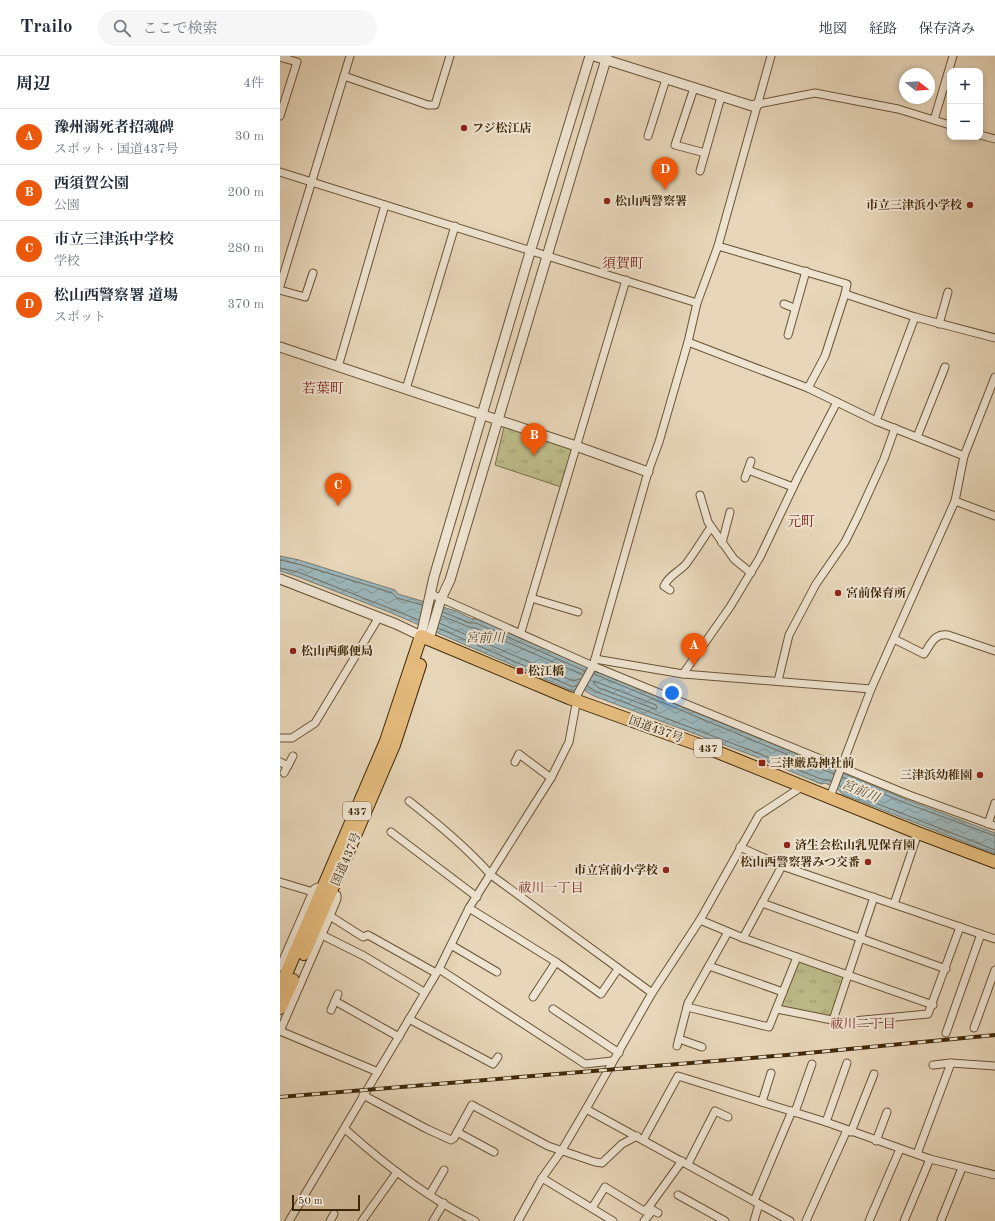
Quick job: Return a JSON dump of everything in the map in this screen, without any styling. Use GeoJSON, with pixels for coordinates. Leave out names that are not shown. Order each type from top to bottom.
{"type":"FeatureCollection","features":[{"type":"Feature","properties":{"kind":"highway","name":"国道437号"},"geometry":{"type":"LineString","coordinates":[[280,1008],[285,985],[386,741],[425,635],[577,697],[804,786],[831,794],[918,833],[995,862]]}},
{"type":"Feature","properties":{"kind":"street"},"geometry":{"type":"LineString","coordinates":[[280,286],[350,56]]}},
{"type":"Feature","properties":{"kind":"street"},"geometry":{"type":"LineString","coordinates":[[344,76],[428,105],[435,105],[450,56]]}},
{"type":"Feature","properties":{"kind":"street"},"geometry":{"type":"LineString","coordinates":[[425,635],[434,577],[590,56]]}},
{"type":"Feature","properties":{"kind":"street"},"geometry":{"type":"LineString","coordinates":[[594,56],[606,58],[666,79],[752,106],[815,93],[898,109],[947,124]]}},
{"type":"Feature","properties":{"kind":"street"},"geometry":{"type":"LineString","coordinates":[[289,1221],[345,1129],[363,1095],[437,971],[468,908],[491,875],[551,778],[569,742],[577,697],[594,662],[648,472],[659,442],[688,342],[697,303],[718,246],[771,56]]}},
{"type":"Feature","properties":{"kind":"street"},"geometry":{"type":"LineString","coordinates":[[934,120],[953,56]]}},
{"type":"Feature","properties":{"kind":"street"},"geometry":{"type":"LineString","coordinates":[[280,57],[297,62],[280,116]]}},
{"type":"Feature","properties":{"kind":"street"},"geometry":{"type":"LineString","coordinates":[[425,635],[450,580],[606,58]]}},
{"type":"Feature","properties":{"kind":"street"},"geometry":{"type":"LineString","coordinates":[[648,136],[666,79]]}},
{"type":"Feature","properties":{"kind":"street"},"geometry":{"type":"LineString","coordinates":[[694,88],[675,145],[705,153]]}},
{"type":"Feature","properties":{"kind":"street"},"geometry":{"type":"LineString","coordinates":[[700,171],[721,96]]}},
{"type":"Feature","properties":{"kind":"street"},"geometry":{"type":"LineString","coordinates":[[983,136],[995,139]]}},
{"type":"Feature","properties":{"kind":"street"},"geometry":{"type":"LineString","coordinates":[[280,172],[531,249],[697,303]]}},
{"type":"Feature","properties":{"kind":"street"},"geometry":{"type":"LineString","coordinates":[[338,367],[385,205]]}},
{"type":"Feature","properties":{"kind":"street"},"geometry":{"type":"LineString","coordinates":[[406,389],[455,226]]}},
{"type":"Feature","properties":{"kind":"street"},"geometry":{"type":"LineString","coordinates":[[718,246],[847,284],[825,356],[808,388]]}},
{"type":"Feature","properties":{"kind":"street"},"geometry":{"type":"LineString","coordinates":[[788,335],[794,308],[806,271]]}},
{"type":"Feature","properties":{"kind":"street"},"geometry":{"type":"LineString","coordinates":[[280,290],[305,297],[311,277],[318,283]]}},
{"type":"Feature","properties":{"kind":"street"},"geometry":{"type":"LineString","coordinates":[[521,632],[626,280]]}},
{"type":"Feature","properties":{"kind":"street"},"geometry":{"type":"LineString","coordinates":[[939,324],[948,292]]}},
{"type":"Feature","properties":{"kind":"street"},"geometry":{"type":"LineString","coordinates":[[845,294],[939,324],[995,338]]}},
{"type":"Feature","properties":{"kind":"street"},"geometry":{"type":"LineString","coordinates":[[784,304],[794,308]]}},
{"type":"Feature","properties":{"kind":"street"},"geometry":{"type":"LineString","coordinates":[[876,421],[916,317]]}},
{"type":"Feature","properties":{"kind":"street"},"geometry":{"type":"LineString","coordinates":[[688,342],[808,388],[876,421],[964,456]]}},
{"type":"Feature","properties":{"kind":"street"},"geometry":{"type":"LineString","coordinates":[[280,347],[483,414],[648,472]]}},
{"type":"Feature","properties":{"kind":"street"},"geometry":{"type":"LineString","coordinates":[[918,437],[945,367]]}},
{"type":"Feature","properties":{"kind":"street"},"geometry":{"type":"LineString","coordinates":[[831,794],[871,689],[955,501],[964,456],[993,389],[995,377]]}},
{"type":"Feature","properties":{"kind":"street"},"geometry":{"type":"LineString","coordinates":[[683,674],[730,607],[751,572],[837,402]]}},
{"type":"Feature","properties":{"kind":"street"},"geometry":{"type":"LineString","coordinates":[[778,681],[789,635],[816,584],[844,542],[858,516],[884,459],[895,428]]}},
{"type":"Feature","properties":{"kind":"street"},"geometry":{"type":"LineString","coordinates":[[745,478],[752,461]]}},
{"type":"Feature","properties":{"kind":"street"},"geometry":{"type":"LineString","coordinates":[[748,470],[793,487]]}},
{"type":"Feature","properties":{"kind":"street"},"geometry":{"type":"LineString","coordinates":[[700,495],[711,527],[734,559],[751,572]]}},
{"type":"Feature","properties":{"kind":"street"},"geometry":{"type":"LineString","coordinates":[[955,501],[995,516]]}},
{"type":"Feature","properties":{"kind":"street"},"geometry":{"type":"LineString","coordinates":[[722,542],[730,512]]}},
{"type":"Feature","properties":{"kind":"street"},"geometry":{"type":"LineString","coordinates":[[670,590],[664,586],[666,581],[685,565],[711,527]]}},
{"type":"Feature","properties":{"kind":"street"},"geometry":{"type":"LineString","coordinates":[[280,579],[425,635]]}},
{"type":"Feature","properties":{"kind":"street"},"geometry":{"type":"LineString","coordinates":[[431,596],[594,662],[841,768],[945,810],[991,825],[995,803]]}},
{"type":"Feature","properties":{"kind":"street"},"geometry":{"type":"LineString","coordinates":[[531,598],[578,612]]}},
{"type":"Feature","properties":{"kind":"street"},"geometry":{"type":"LineString","coordinates":[[280,738],[292,738],[315,723],[379,617]]}},
{"type":"Feature","properties":{"kind":"street"},"geometry":{"type":"LineString","coordinates":[[894,639],[924,654],[936,636],[941,634],[995,651]]}},
{"type":"Feature","properties":{"kind":"street"},"geometry":{"type":"LineString","coordinates":[[594,662],[683,674],[871,689]]}},
{"type":"Feature","properties":{"kind":"street"},"geometry":{"type":"LineString","coordinates":[[514,762],[519,754],[551,778]]}},
{"type":"Feature","properties":{"kind":"street"},"geometry":{"type":"LineString","coordinates":[[284,773],[293,756]]}},
{"type":"Feature","properties":{"kind":"street"},"geometry":{"type":"LineString","coordinates":[[280,762],[288,766]]}},
{"type":"Feature","properties":{"kind":"street"},"geometry":{"type":"LineString","coordinates":[[518,1221],[542,1178],[562,1150],[612,1061],[619,1053],[652,993],[700,920],[759,815],[804,786]]}},
{"type":"Feature","properties":{"kind":"street"},"geometry":{"type":"LineString","coordinates":[[409,801],[456,839],[491,875],[652,993]]}},
{"type":"Feature","properties":{"kind":"street"},"geometry":{"type":"LineString","coordinates":[[391,832],[476,897]]}},
{"type":"Feature","properties":{"kind":"street"},"geometry":{"type":"LineString","coordinates":[[894,904],[918,833]]}},
{"type":"Feature","properties":{"kind":"street"},"geometry":{"type":"LineString","coordinates":[[740,847],[782,866],[995,939]]}},
{"type":"Feature","properties":{"kind":"street"},"geometry":{"type":"LineString","coordinates":[[743,938],[782,866]]}},
{"type":"Feature","properties":{"kind":"street"},"geometry":{"type":"LineString","coordinates":[[280,882],[337,895],[337,899],[330,916],[280,1031],[378,1072]]}},
{"type":"Feature","properties":{"kind":"street"},"geometry":{"type":"LineString","coordinates":[[280,967],[323,891]]}},
{"type":"Feature","properties":{"kind":"street"},"geometry":{"type":"LineString","coordinates":[[833,1020],[874,897]]}},
{"type":"Feature","properties":{"kind":"street"},"geometry":{"type":"LineString","coordinates":[[762,903],[946,968]]}},
{"type":"Feature","properties":{"kind":"street"},"geometry":{"type":"LineString","coordinates":[[468,908],[556,962],[601,994],[618,969]]}},
{"type":"Feature","properties":{"kind":"street"},"geometry":{"type":"LineString","coordinates":[[330,916],[363,937],[368,935],[437,971],[585,1064],[612,1061]]}},
{"type":"Feature","properties":{"kind":"street"},"geometry":{"type":"LineString","coordinates":[[700,920],[743,938],[933,1005]]}},
{"type":"Feature","properties":{"kind":"street"},"geometry":{"type":"LineString","coordinates":[[776,1009],[842,1022],[928,1014],[933,1005],[960,927]]}},
{"type":"Feature","properties":{"kind":"street"},"geometry":{"type":"LineString","coordinates":[[702,1047],[678,1043],[687,1007],[728,932]]}},
{"type":"Feature","properties":{"kind":"street"},"geometry":{"type":"LineString","coordinates":[[946,1033],[981,934]]}},
{"type":"Feature","properties":{"kind":"street"},"geometry":{"type":"LineString","coordinates":[[322,935],[364,956],[424,992]]}},
{"type":"Feature","properties":{"kind":"street"},"geometry":{"type":"LineString","coordinates":[[451,945],[497,972]]}},
{"type":"Feature","properties":{"kind":"street"},"geometry":{"type":"LineString","coordinates":[[687,1007],[769,1028],[797,957]]}},
{"type":"Feature","properties":{"kind":"street"},"geometry":{"type":"LineString","coordinates":[[533,997],[556,962]]}},
{"type":"Feature","properties":{"kind":"street"},"geometry":{"type":"LineString","coordinates":[[709,966],[783,992]]}},
{"type":"Feature","properties":{"kind":"street"},"geometry":{"type":"LineString","coordinates":[[974,1028],[995,970]]}},
{"type":"Feature","properties":{"kind":"street"},"geometry":{"type":"LineString","coordinates":[[331,1010],[336,998],[399,1037]]}},
{"type":"Feature","properties":{"kind":"street"},"geometry":{"type":"LineString","coordinates":[[552,1009],[619,1053]]}},
{"type":"Feature","properties":{"kind":"street"},"geometry":{"type":"LineString","coordinates":[[409,1019],[493,1064],[498,1057]]}},
{"type":"Feature","properties":{"kind":"street"},"geometry":{"type":"LineString","coordinates":[[826,1122],[847,1063]]}},
{"type":"Feature","properties":{"kind":"street"},"geometry":{"type":"LineString","coordinates":[[754,1221],[756,1202],[812,1064]]}},
{"type":"Feature","properties":{"kind":"street"},"geometry":{"type":"LineString","coordinates":[[918,1154],[951,1064]]}},
{"type":"Feature","properties":{"kind":"street"},"geometry":{"type":"LineString","coordinates":[[933,1065],[951,1064],[995,1066]]}},
{"type":"Feature","properties":{"kind":"street"},"geometry":{"type":"LineString","coordinates":[[762,1102],[771,1073]]}},
{"type":"Feature","properties":{"kind":"street"},"geometry":{"type":"LineString","coordinates":[[806,1221],[849,1131],[874,1074]]}},
{"type":"Feature","properties":{"kind":"street"},"geometry":{"type":"LineString","coordinates":[[363,1095],[451,1140],[458,1132],[472,1105],[548,1146],[602,1163],[622,1144],[640,1138],[678,1076],[826,1122],[930,1159],[995,1176]]}},
{"type":"Feature","properties":{"kind":"street"},"geometry":{"type":"LineString","coordinates":[[586,1109],[790,1221]]}},
{"type":"Feature","properties":{"kind":"street"},"geometry":{"type":"LineString","coordinates":[[644,1221],[685,1163],[715,1111],[728,1117]]}},
{"type":"Feature","properties":{"kind":"street"},"geometry":{"type":"LineString","coordinates":[[876,1141],[887,1112]]}},
{"type":"Feature","properties":{"kind":"street"},"geometry":{"type":"LineString","coordinates":[[345,1129],[396,1172],[475,1221]]}},
{"type":"Feature","properties":{"kind":"street"},"geometry":{"type":"LineString","coordinates":[[458,1132],[494,1152]]}},
{"type":"Feature","properties":{"kind":"street"},"geometry":{"type":"LineString","coordinates":[[869,1221],[900,1149]]}},
{"type":"Feature","properties":{"kind":"street"},"geometry":{"type":"LineString","coordinates":[[904,1221],[930,1159]]}},
{"type":"Feature","properties":{"kind":"street"},"geometry":{"type":"LineString","coordinates":[[941,1220],[962,1168]]}},
{"type":"Feature","properties":{"kind":"street"},"geometry":{"type":"LineString","coordinates":[[430,1194],[444,1170]]}},
{"type":"Feature","properties":{"kind":"street"},"geometry":{"type":"LineString","coordinates":[[362,1221],[396,1172]]}},
{"type":"Feature","properties":{"kind":"street"},"geometry":{"type":"LineString","coordinates":[[542,1178],[613,1221]]}},
{"type":"Feature","properties":{"kind":"street"},"geometry":{"type":"LineString","coordinates":[[592,1208],[605,1187],[644,1211],[653,1210]]}},
{"type":"Feature","properties":{"kind":"street"},"geometry":{"type":"LineString","coordinates":[[678,1195],[725,1221]]}},
{"type":"Feature","properties":{"kind":"street"},"geometry":{"type":"LineString","coordinates":[[433,1221],[444,1203]]}},
{"type":"Feature","properties":{"kind":"street"},"geometry":{"type":"LineString","coordinates":[[330,1221],[334,1214]]}},
{"type":"Feature","properties":{"kind":"green space"},"geometry":{"type":"Polygon","coordinates":[[[504,427],[573,448],[561,487],[495,465],[504,427]]]}},
{"type":"Feature","properties":{"kind":"green space"},"geometry":{"type":"Polygon","coordinates":[[[799,959],[846,976],[832,1017],[780,1007],[799,959]]]}},
{"type":"Feature","properties":{"kind":"water","name":"宮前川"},"geometry":{"type":"Polygon","coordinates":[[[280,556],[299,560],[395,590],[398,594],[456,611],[472,619],[476,618],[590,668],[910,801],[995,833],[995,854],[842,794],[837,788],[825,783],[821,784],[754,756],[594,696],[580,688],[575,692],[389,612],[280,571],[280,556]]]}},
{"type":"Feature","properties":{"kind":"railway"},"geometry":{"type":"LineString","coordinates":[[280,1097],[787,1055],[995,1035]]}},
{"type":"Feature","properties":{"kind":"place","name":"フジ松江店"},"geometry":{"type":"Point","coordinates":[464,128]}},
{"type":"Feature","properties":{"kind":"place","name":"松山西警察署 道場"},"geometry":{"type":"Point","coordinates":[665,190]}},
{"type":"Feature","properties":{"kind":"place","name":"松山西警察署"},"geometry":{"type":"Point","coordinates":[607,201]}},
{"type":"Feature","properties":{"kind":"place","name":"市立三津浜小学校"},"geometry":{"type":"Point","coordinates":[970,205]}},
{"type":"Feature","properties":{"kind":"place","name":"西須賀公園"},"geometry":{"type":"Point","coordinates":[534,456]}},
{"type":"Feature","properties":{"kind":"place","name":"市立三津浜中学校"},"geometry":{"type":"Point","coordinates":[338,506]}},
{"type":"Feature","properties":{"kind":"place","name":"宮前保育所"},"geometry":{"type":"Point","coordinates":[838,593]}},
{"type":"Feature","properties":{"kind":"place","name":"松山西郵便局"},"geometry":{"type":"Point","coordinates":[293,651]}},
{"type":"Feature","properties":{"kind":"place","name":"豫州溺死者招魂碑"},"geometry":{"type":"Point","coordinates":[694,666]}},
{"type":"Feature","properties":{"kind":"place","name":"松江橋"},"geometry":{"type":"Point","coordinates":[520,671]}},
{"type":"Feature","properties":{"kind":"place","name":"三津厳島神社前"},"geometry":{"type":"Point","coordinates":[762,763]}},
{"type":"Feature","properties":{"kind":"place","name":"三津浜幼稚園"},"geometry":{"type":"Point","coordinates":[980,775]}},
{"type":"Feature","properties":{"kind":"place","name":"済生会松山乳児保育園"},"geometry":{"type":"Point","coordinates":[787,845]}},
{"type":"Feature","properties":{"kind":"place","name":"松山西警察署みつ交番"},"geometry":{"type":"Point","coordinates":[868,862]}},
{"type":"Feature","properties":{"kind":"place","name":"市立宮前小学校"},"geometry":{"type":"Point","coordinates":[666,870]}},
{"type":"Feature","properties":{"kind":"district","name":"須賀町"},"geometry":{"type":"Point","coordinates":[623,263]}},
{"type":"Feature","properties":{"kind":"district","name":"若葉町"},"geometry":{"type":"Point","coordinates":[323,388]}},
{"type":"Feature","properties":{"kind":"district","name":"元町"},"geometry":{"type":"Point","coordinates":[801,521]}},
{"type":"Feature","properties":{"kind":"district","name":"祓川一丁目"},"geometry":{"type":"Point","coordinates":[551,887]}},
{"type":"Feature","properties":{"kind":"district","name":"祓川二丁目"},"geometry":{"type":"Point","coordinates":[863,1023]}}]}
